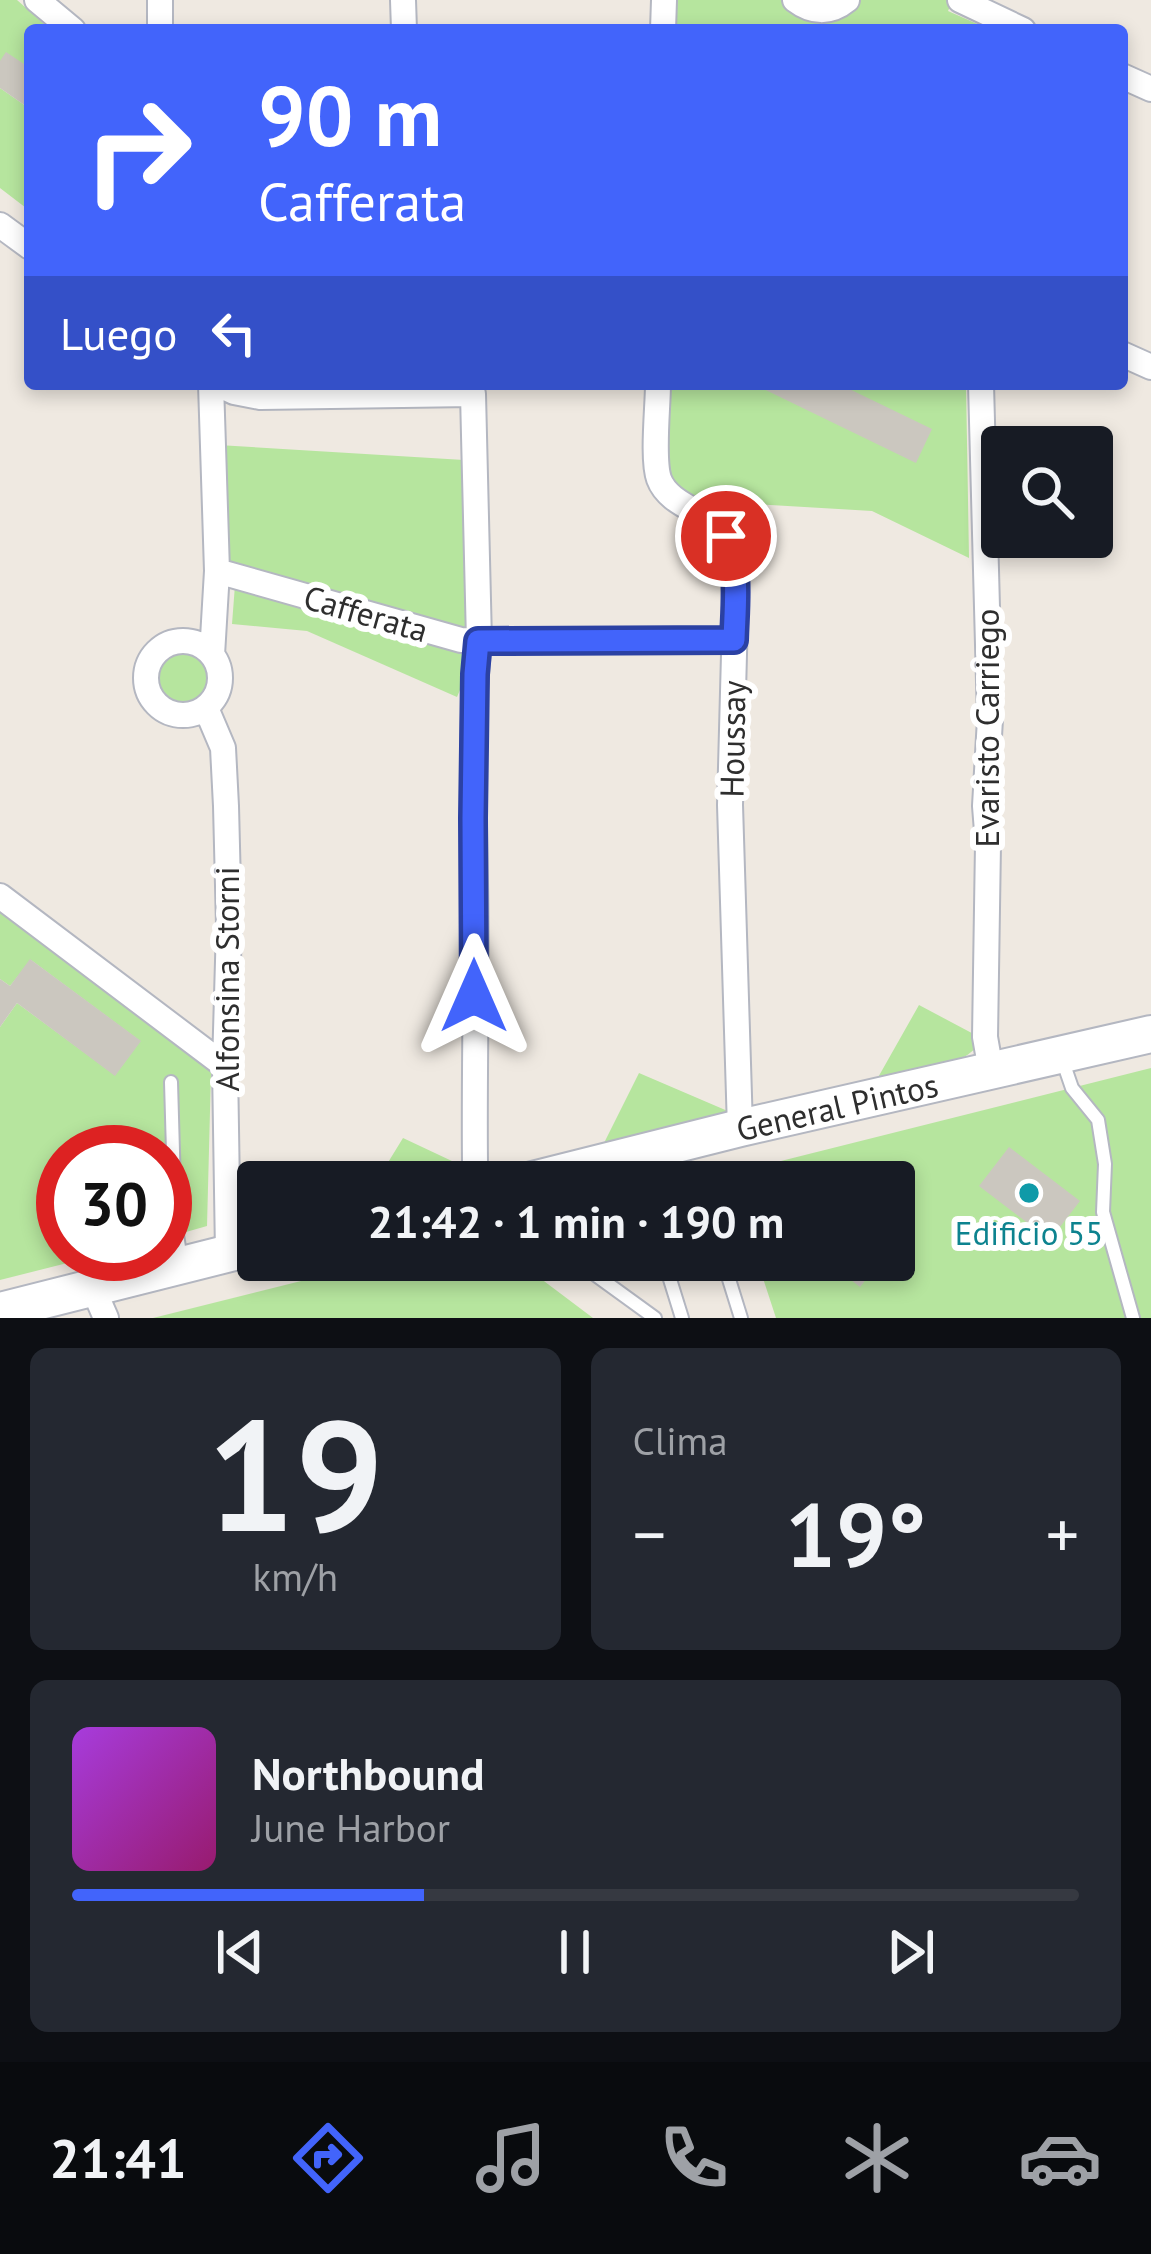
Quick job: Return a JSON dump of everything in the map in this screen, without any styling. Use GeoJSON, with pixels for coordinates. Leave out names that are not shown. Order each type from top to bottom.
{"type":"FeatureCollection","features":[{"type":"Feature","properties":{"kind":"street"},"geometry":{"type":"LineString","coordinates":[[37,0],[66,24]]}},
{"type":"Feature","properties":{"kind":"street"},"geometry":{"type":"LineString","coordinates":[[795,0],[819,11],[847,0]]}},
{"type":"Feature","properties":{"kind":"street"},"geometry":{"type":"LineString","coordinates":[[960,0],[1010,24]]}},
{"type":"Feature","properties":{"kind":"street","name":"Alfonsina Storni"},"geometry":{"type":"LineString","coordinates":[[214,390],[217,571],[212,655],[218,665],[219,688],[206,708],[223,748],[229,926],[225,1066],[237,1189]]}},
{"type":"Feature","properties":{"kind":"street"},"geometry":{"type":"LineString","coordinates":[[229,390],[260,397],[473,394],[478,641],[473,818],[475,1161]]}},
{"type":"Feature","properties":{"kind":"street","name":"Houssay"},"geometry":{"type":"LineString","coordinates":[[658,390],[657,475],[665,491],[711,520],[726,536],[736,579],[730,805],[740,1128]]}},
{"type":"Feature","properties":{"kind":"street","name":"Evaristo Carriego"},"geometry":{"type":"LineString","coordinates":[[981,390],[990,719],[985,806],[985,1036],[991,1071]]}},
{"type":"Feature","properties":{"kind":"street","name":"Cafferata"},"geometry":{"type":"LineString","coordinates":[[217,571],[461,640],[734,640]]}},
{"type":"Feature","properties":{"kind":"street"},"geometry":{"type":"LineString","coordinates":[[206,708],[172,715],[153,702],[145,680],[151,658],[169,643],[193,642],[212,655]]}},
{"type":"Feature","properties":{"kind":"street"},"geometry":{"type":"LineString","coordinates":[[0,896],[225,1066]]}},
{"type":"Feature","properties":{"kind":"street","name":"General Pintos"},"geometry":{"type":"LineString","coordinates":[[681,1161],[740,1128],[1151,1034]]}},
{"type":"Feature","properties":{"kind":"street"},"geometry":{"type":"LineString","coordinates":[[192,1263],[237,1252]]}},
{"type":"Feature","properties":{"kind":"street"},"geometry":{"type":"LineString","coordinates":[[0,1311],[100,1303],[149,1281]]}},
{"type":"Feature","properties":{"kind":"lane"},"geometry":{"type":"LineString","coordinates":[[1061,1055],[1072,1088],[1098,1120],[1105,1164],[1103,1212],[1133,1318]]}},
{"type":"Feature","properties":{"kind":"lane"},"geometry":{"type":"LineString","coordinates":[[171,1082],[172,1125]]}},
{"type":"Feature","properties":{"kind":"lane"},"geometry":{"type":"LineString","coordinates":[[604,1281],[655,1318]]}},
{"type":"Feature","properties":{"kind":"lane"},"geometry":{"type":"LineString","coordinates":[[671,1281],[682,1318]]}},
{"type":"Feature","properties":{"kind":"lane"},"geometry":{"type":"LineString","coordinates":[[730,1281],[741,1318]]}},
{"type":"Feature","properties":{"kind":"green space"},"geometry":{"type":"Polygon","coordinates":[[[0,0],[17,0],[44,24],[24,24],[24,67],[0,61],[0,0]]]}},
{"type":"Feature","properties":{"kind":"green space"},"geometry":{"type":"Polygon","coordinates":[[[676,0],[953,0],[948,11],[977,24],[675,24],[676,0]]]}},
{"type":"Feature","properties":{"kind":"green space"},"geometry":{"type":"Polygon","coordinates":[[[0,88],[24,105],[24,206],[0,188],[0,88]]]}},
{"type":"Feature","properties":{"kind":"green space"},"geometry":{"type":"Polygon","coordinates":[[[667,390],[966,390],[969,558],[872,511],[755,504],[712,507],[691,500],[672,484],[665,466],[667,390]]]}},
{"type":"Feature","properties":{"kind":"green space"},"geometry":{"type":"Polygon","coordinates":[[[218,445],[464,460],[472,630],[464,635],[228,567],[218,445]]]}},
{"type":"Feature","properties":{"kind":"green space"},"geometry":{"type":"Polygon","coordinates":[[[235,585],[465,649],[471,664],[457,697],[307,631],[232,624],[235,585]]]}},
{"type":"Feature","properties":{"kind":"green space"},"geometry":{"type":"Polygon","coordinates":[[[183,648],[204,657],[213,678],[204,699],[183,708],[162,699],[153,678],[162,657],[183,648]]]}},
{"type":"Feature","properties":{"kind":"green space"},"geometry":{"type":"Polygon","coordinates":[[[0,909],[209,1068],[207,1226],[192,1230],[192,1125],[36,1125],[36,1271],[0,1280],[0,1027],[17,1003],[115,1075],[140,1041],[31,960],[10,986],[0,979],[0,909]]]}},
{"type":"Feature","properties":{"kind":"green space"},"geometry":{"type":"Polygon","coordinates":[[[919,1005],[983,1039],[949,1065],[876,1081],[919,1005]]]}},
{"type":"Feature","properties":{"kind":"green space"},"geometry":{"type":"Polygon","coordinates":[[[1151,1068],[1151,1318],[776,1318],[764,1281],[853,1281],[860,1286],[864,1281],[915,1281],[915,1161],[781,1161],[1151,1068]]]}},
{"type":"Feature","properties":{"kind":"green space"},"geometry":{"type":"Polygon","coordinates":[[[639,1073],[737,1115],[600,1151],[639,1073]]]}},
{"type":"Feature","properties":{"kind":"green space"},"geometry":{"type":"Polygon","coordinates":[[[403,1138],[452,1161],[389,1161],[403,1138]]]}},
{"type":"Feature","properties":{"kind":"green space"},"geometry":{"type":"Polygon","coordinates":[[[301,1281],[544,1281],[593,1318],[153,1318],[301,1281]]]}},
{"type":"Feature","properties":{"kind":"building"},"geometry":{"type":"Polygon","coordinates":[[[6,52],[24,64],[24,105],[0,88],[0,61],[6,52]]]}},
{"type":"Feature","properties":{"kind":"building"},"geometry":{"type":"Polygon","coordinates":[[[765,390],[851,390],[932,429],[916,463],[765,390]]]}},
{"type":"Feature","properties":{"kind":"building"},"geometry":{"type":"Polygon","coordinates":[[[30,959],[141,1041],[115,1076],[17,1003],[0,1027],[0,979],[10,986],[30,959]]]}},
{"type":"Feature","properties":{"kind":"building","name":"Edificio 55"},"geometry":{"type":"Polygon","coordinates":[[[1009,1147],[1080,1201],[1050,1240],[979,1186],[1009,1147]]]}},
{"type":"Feature","properties":{"kind":"place","name":"Edificio 55"},"geometry":{"type":"Point","coordinates":[1029,1193]}},
{"type":"Feature","properties":{"kind":"route"},"geometry":{"type":"LineString","coordinates":[[474,996],[478,641],[734,640],[736,579],[726,536]]}}]}
